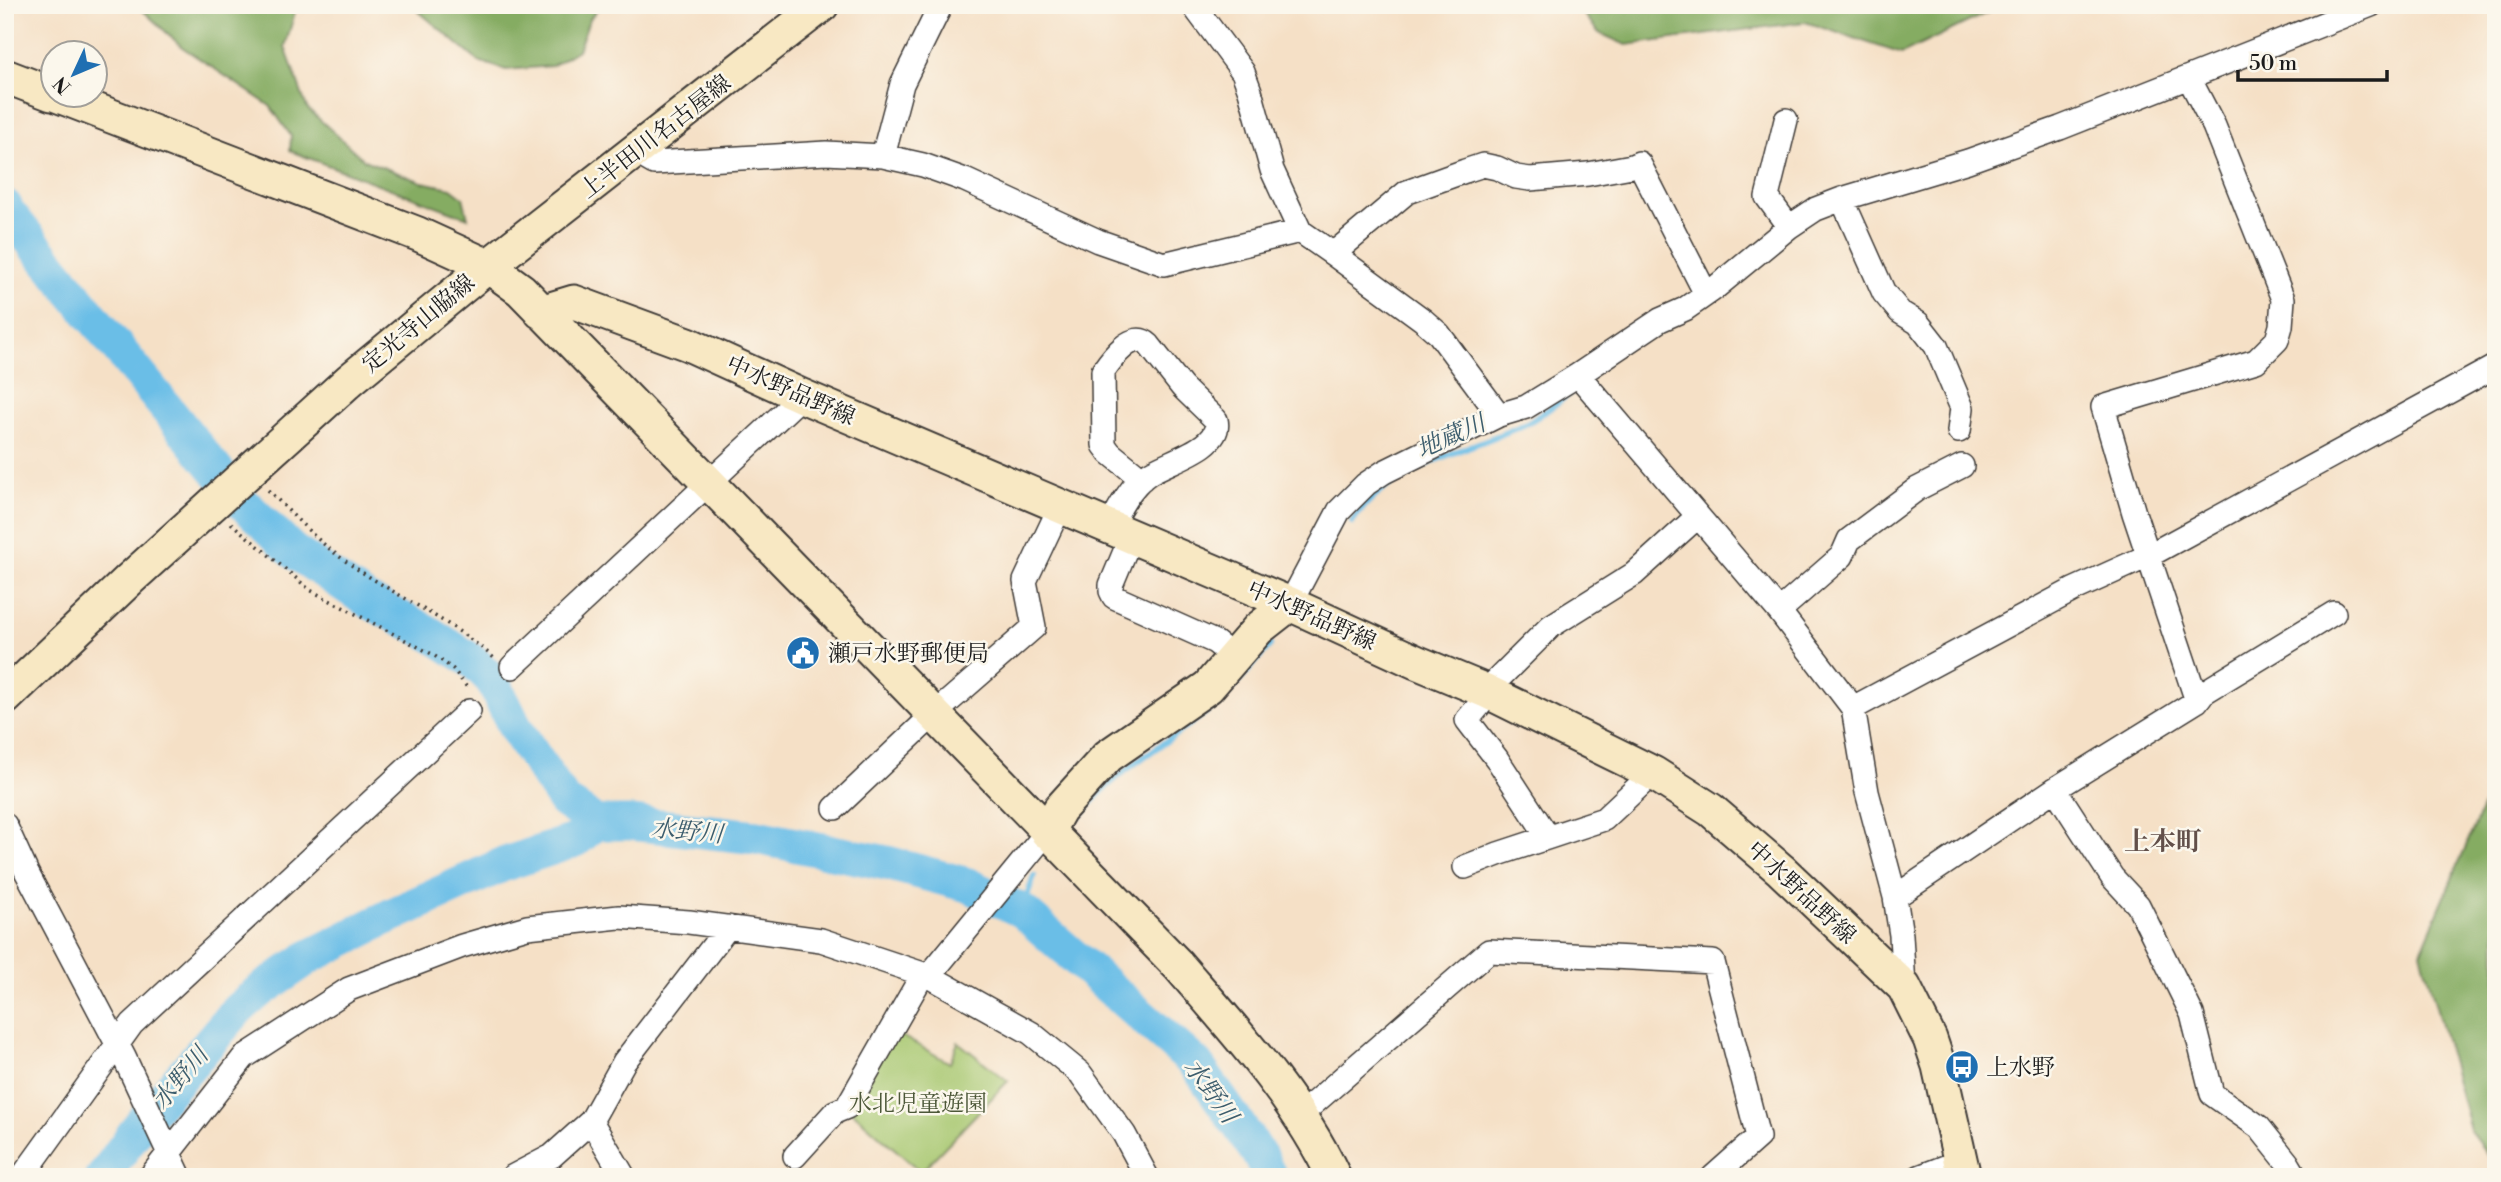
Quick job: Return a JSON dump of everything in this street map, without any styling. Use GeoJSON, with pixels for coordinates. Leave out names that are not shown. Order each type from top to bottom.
{"type":"FeatureCollection","features":[{"type":"Feature","properties":{"kind":"main road","name":"上半田川名古屋線"},"geometry":{"type":"LineString","coordinates":[[488,265],[822,5]]}},
{"type":"Feature","properties":{"kind":"main road","name":"定光寺山脇線"},"geometry":{"type":"LineString","coordinates":[[5,76],[38,88]]}},
{"type":"Feature","properties":{"kind":"main road","name":"定光寺山脇線"},"geometry":{"type":"LineString","coordinates":[[5,698],[350,380],[488,265],[418,234],[90,108]]}},
{"type":"Feature","properties":{"kind":"main road"},"geometry":{"type":"LineString","coordinates":[[488,265],[521,290],[1178,965],[1244,1041],[1299,1116],[1334,1177]]}},
{"type":"Feature","properties":{"kind":"main road","name":"中水野品野線"},"geometry":{"type":"LineString","coordinates":[[541,312],[574,302],[688,344],[802,396],[1290,604],[1486,691],[1653,773],[1711,810],[1761,853],[1903,987],[1930,1039],[1939,1066],[1963,1169]]}},
{"type":"Feature","properties":{"kind":"main road"},"geometry":{"type":"LineString","coordinates":[[1046,832],[1060,809],[1108,756],[1208,687],[1258,629],[1290,604]]}},
{"type":"Feature","properties":{"kind":"street"},"geometry":{"type":"LineString","coordinates":[[883,156],[902,84],[941,5]]}},
{"type":"Feature","properties":{"kind":"street"},"geometry":{"type":"LineString","coordinates":[[1193,5],[1242,72],[1272,170],[1300,231],[1439,334],[1499,415]]}},
{"type":"Feature","properties":{"kind":"street"},"geometry":{"type":"LineString","coordinates":[[1290,604],[1339,511],[1366,484],[1384,472],[1499,415],[1526,407],[1660,320],[1685,309],[1816,209],[1968,161],[2189,78],[2371,5]]}},
{"type":"Feature","properties":{"kind":"street"},"geometry":{"type":"LineString","coordinates":[[2189,78],[2219,138],[2283,299],[2277,340],[2256,361],[2103,407],[2148,556],[2197,701]]}},
{"type":"Feature","properties":{"kind":"street"},"geometry":{"type":"LineString","coordinates":[[1786,120],[1767,197],[1789,227]]}},
{"type":"Feature","properties":{"kind":"street"},"geometry":{"type":"LineString","coordinates":[[635,152],[654,163],[826,153],[883,156],[923,165],[965,180],[1098,241],[1164,264],[1300,231]]}},
{"type":"Feature","properties":{"kind":"street"},"geometry":{"type":"LineString","coordinates":[[1334,254],[1407,192],[1483,165],[1516,177],[1531,179],[1588,174],[1639,163],[1706,293]]}},
{"type":"Feature","properties":{"kind":"street"},"geometry":{"type":"LineString","coordinates":[[1842,199],[1884,293],[1900,312],[1917,323],[1936,346],[1962,408],[1959,430]]}},
{"type":"Feature","properties":{"kind":"street"},"geometry":{"type":"LineString","coordinates":[[1142,479],[1110,453],[1103,440],[1103,371],[1131,341],[1138,338],[1149,345],[1182,387],[1216,420],[1217,432],[1205,445],[1147,474],[1115,516],[1120,532],[1111,591],[1114,597],[1214,642],[1234,657]]}},
{"type":"Feature","properties":{"kind":"street"},"geometry":{"type":"LineString","coordinates":[[1853,708],[2074,589],[2148,556],[2496,366]]}},
{"type":"Feature","properties":{"kind":"street"},"geometry":{"type":"LineString","coordinates":[[1578,375],[1779,611],[1853,708],[1867,792],[1895,897],[1901,935],[1903,987]]}},
{"type":"Feature","properties":{"kind":"street"},"geometry":{"type":"LineString","coordinates":[[512,667],[802,396]]}},
{"type":"Feature","properties":{"kind":"street"},"geometry":{"type":"LineString","coordinates":[[1779,611],[1842,556],[1849,540],[1917,489],[1962,466]]}},
{"type":"Feature","properties":{"kind":"street"},"geometry":{"type":"LineString","coordinates":[[835,808],[933,715],[1034,627],[1025,581],[1060,507]]}},
{"type":"Feature","properties":{"kind":"street"},"geometry":{"type":"LineString","coordinates":[[1548,837],[1497,759],[1467,720],[1483,701],[1486,691],[1551,626],[1634,574],[1697,517]]}},
{"type":"Feature","properties":{"kind":"street"},"geometry":{"type":"LineString","coordinates":[[1895,897],[2055,789],[2197,701],[2203,693],[2334,613]]}},
{"type":"Feature","properties":{"kind":"street"},"geometry":{"type":"LineString","coordinates":[[22,1177],[120,1051],[132,1024],[469,711]]}},
{"type":"Feature","properties":{"kind":"street"},"geometry":{"type":"LineString","coordinates":[[1465,867],[1604,819],[1653,773]]}},
{"type":"Feature","properties":{"kind":"street"},"geometry":{"type":"LineString","coordinates":[[2055,789],[2112,877],[2138,905],[2192,1014],[2212,1094],[2259,1127],[2296,1177]]}},
{"type":"Feature","properties":{"kind":"street"},"geometry":{"type":"LineString","coordinates":[[5,825],[27,873],[120,1051],[180,1177]]}},
{"type":"Feature","properties":{"kind":"street"},"geometry":{"type":"LineString","coordinates":[[795,1156],[835,1112],[846,1107],[931,970],[1046,832]]}},
{"type":"Feature","properties":{"kind":"street"},"geometry":{"type":"LineString","coordinates":[[150,1177],[244,1057],[349,989],[463,946],[527,927],[619,917],[728,927],[821,940],[931,970],[1031,1033],[1080,1073],[1124,1134],[1147,1177]]}},
{"type":"Feature","properties":{"kind":"street"},"geometry":{"type":"LineString","coordinates":[[512,1177],[552,1156],[591,1121],[624,1062],[728,927]]}},
{"type":"Feature","properties":{"kind":"street"},"geometry":{"type":"LineString","coordinates":[[1299,1116],[1489,951],[1713,962],[1758,1137],[1713,1177]]}},
{"type":"Feature","properties":{"kind":"street"},"geometry":{"type":"LineString","coordinates":[[591,1121],[624,1177]]}},
{"type":"Feature","properties":{"kind":"street"},"geometry":{"type":"LineString","coordinates":[[1919,1177],[1963,1169]]}},
{"type":"Feature","properties":{"kind":"path"},"geometry":{"type":"LineString","coordinates":[[248,473],[323,545],[469,636],[508,669],[512,667]]}},
{"type":"Feature","properties":{"kind":"path"},"geometry":{"type":"LineString","coordinates":[[215,502],[237,529],[310,590],[432,654],[453,669],[474,699],[469,711]]}},
{"type":"Feature","properties":{"kind":"green space"},"geometry":{"type":"Polygon","coordinates":[[[137,5],[297,5],[285,47],[307,108],[364,160],[422,182],[451,188],[463,197],[468,218],[290,151],[291,136],[270,106],[182,47],[137,5]]]}},
{"type":"Feature","properties":{"kind":"green space"},"geometry":{"type":"Polygon","coordinates":[[[411,5],[510,5],[529,8],[539,5],[601,5],[589,20],[578,50],[552,66],[506,70],[478,61],[411,5]]]}},
{"type":"Feature","properties":{"kind":"green space"},"geometry":{"type":"Polygon","coordinates":[[[1576,5],[2003,5],[1902,54],[1805,22],[1626,45],[1599,33],[1576,5]]]}},
{"type":"Feature","properties":{"kind":"green space"},"geometry":{"type":"Polygon","coordinates":[[[2496,775],[2496,1165],[2471,1133],[2421,952],[2496,775]]]}},
{"type":"Feature","properties":{"kind":"green space","name":"水北児童遊園"},"geometry":{"type":"Polygon","coordinates":[[[891,1030],[950,1063],[958,1042],[1008,1081],[921,1172],[847,1107],[891,1030]]]}},
{"type":"Feature","properties":{"kind":"waterway"},"geometry":{"type":"LineString","coordinates":[[5,206],[241,501],[293,551],[368,601],[426,631],[474,662],[492,680],[516,729],[564,801],[596,823]]}},
{"type":"Feature","properties":{"kind":"waterway","name":"地蔵川"},"geometry":{"type":"LineString","coordinates":[[1352,522],[1367,503],[1407,474],[1523,425],[1572,392]]}},
{"type":"Feature","properties":{"kind":"waterway","name":"地蔵川"},"geometry":{"type":"LineString","coordinates":[[1080,816],[1094,799],[1127,769],[1223,698],[1270,645]]}},
{"type":"Feature","properties":{"kind":"waterway","name":"水野川"},"geometry":{"type":"LineString","coordinates":[[103,1177],[142,1122],[236,1011],[257,993],[309,957],[388,917],[502,865],[576,840],[596,823],[631,823],[756,837],[887,863],[968,885],[1022,911],[1196,1064],[1260,1156],[1270,1177]]}},
{"type":"Feature","properties":{"kind":"waterway","name":"地蔵川"},"geometry":{"type":"LineString","coordinates":[[1022,911],[1034,876]]}},
{"type":"Feature","properties":{"kind":"place","name":"瀬戸水野郵便局"},"geometry":{"type":"Point","coordinates":[803,653]}},
{"type":"Feature","properties":{"kind":"place","name":"上水野"},"geometry":{"type":"Point","coordinates":[1962,1067]}},
{"type":"Feature","properties":{"kind":"district","name":"上本町"},"geometry":{"type":"Point","coordinates":[2163,841]}}]}
